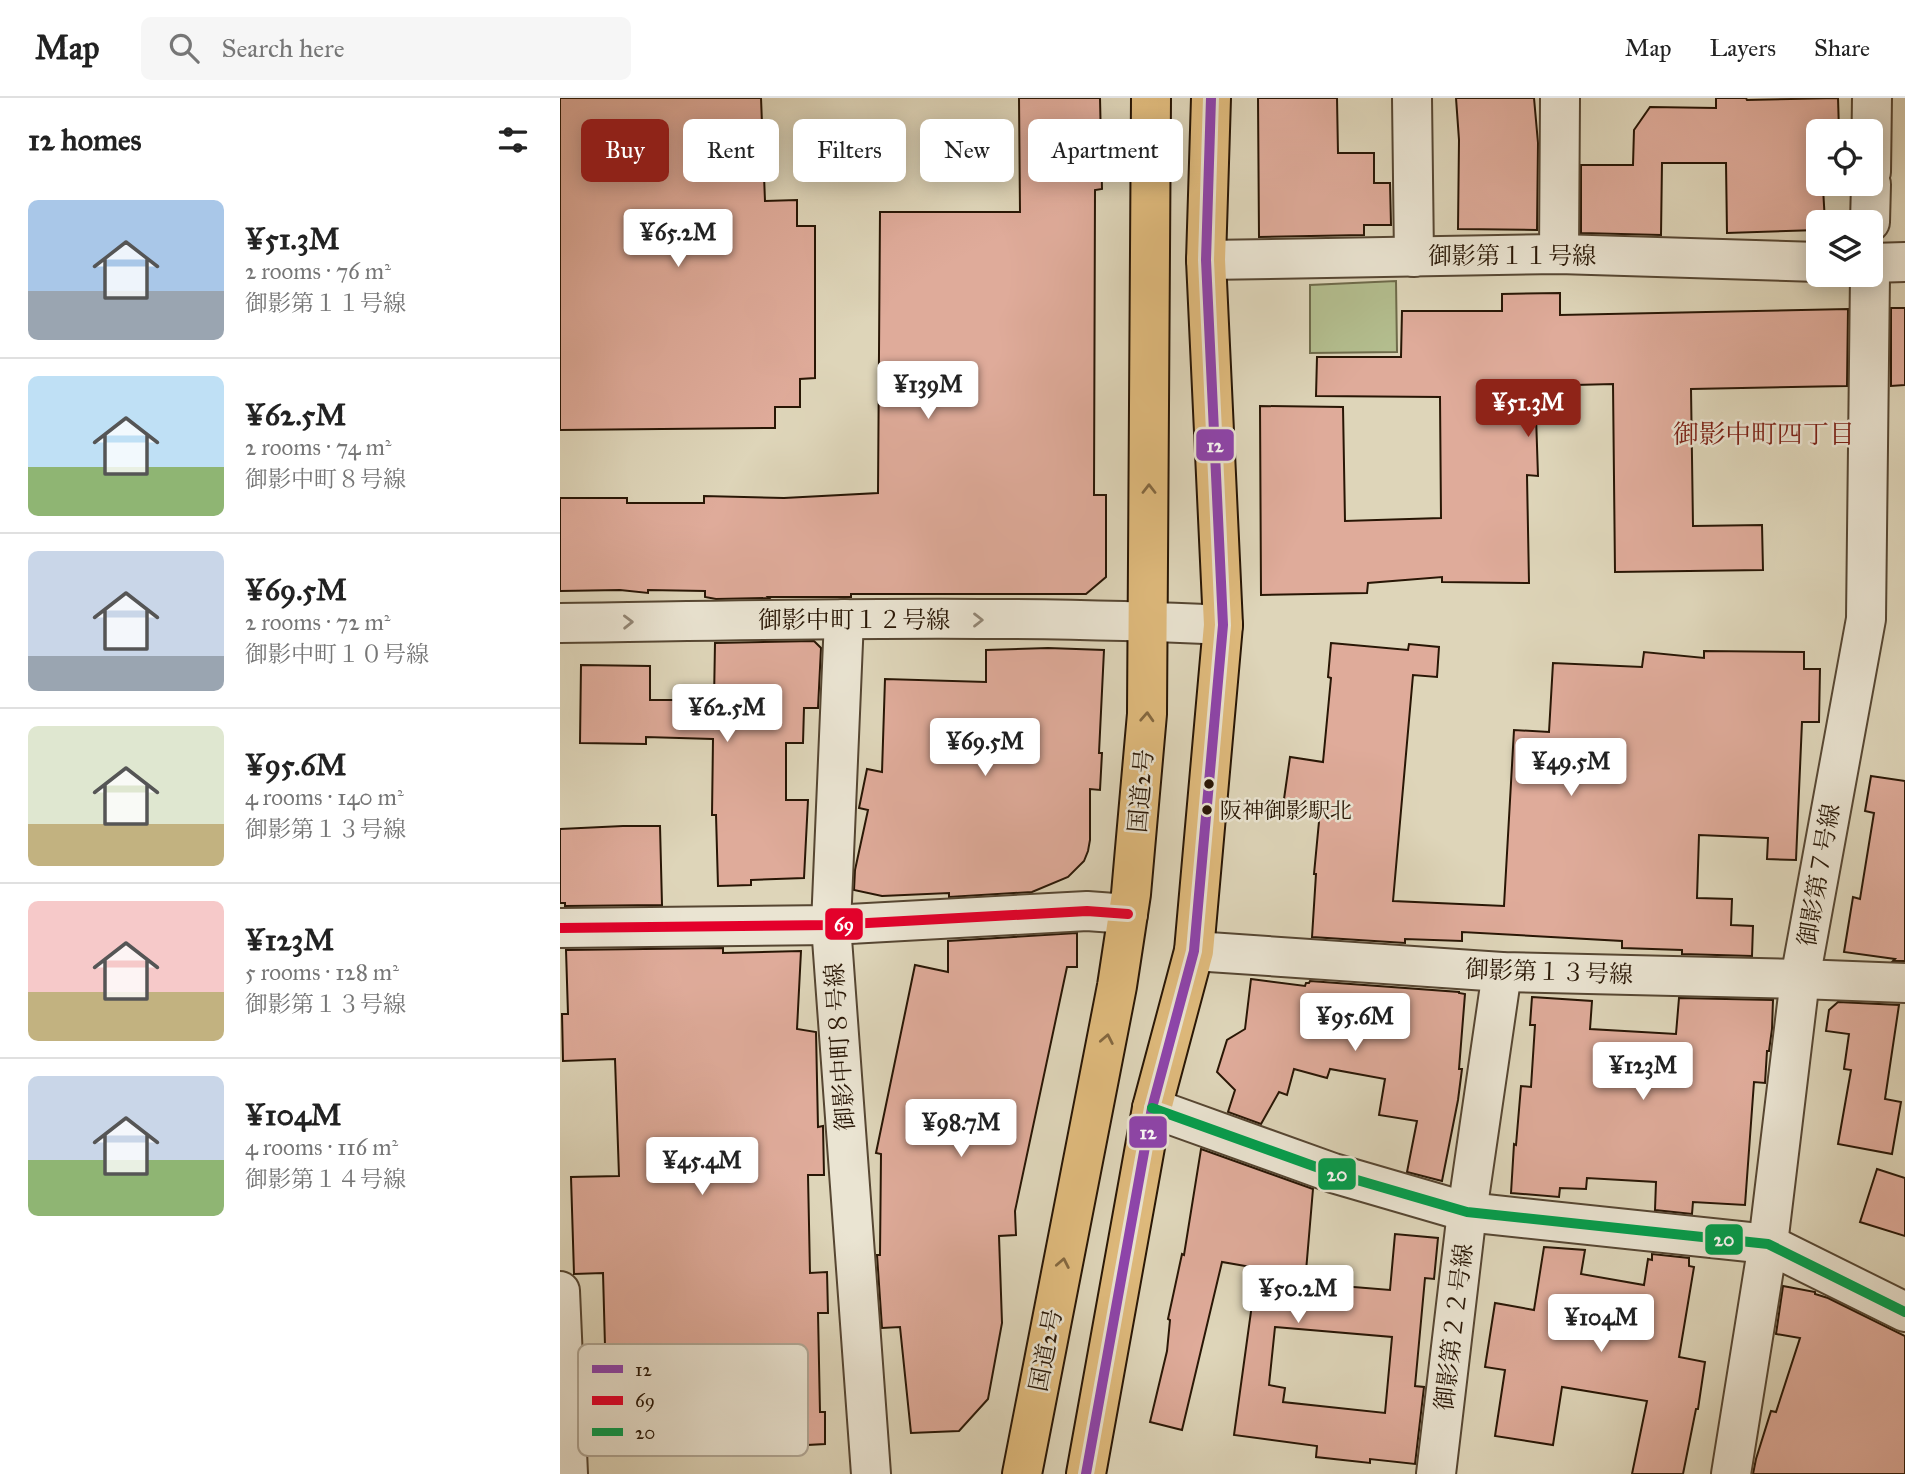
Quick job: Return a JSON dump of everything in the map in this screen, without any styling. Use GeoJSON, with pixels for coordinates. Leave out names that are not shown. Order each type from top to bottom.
{"type":"FeatureCollection","features":[{"type":"Feature","properties":{"kind":"highway","name":"国道2号"},"geometry":{"type":"LineString","coordinates":[[1022,1474],[1117,986],[1134,868],[1146,727],[1151,98]]}},
{"type":"Feature","properties":{"kind":"highway"},"geometry":{"type":"LineString","coordinates":[[1086,1474],[1152,1108],[1194,951],[1223,625],[1206,260],[1211,98]]}},
{"type":"Feature","properties":{"kind":"street"},"geometry":{"type":"LineString","coordinates":[[1412,98],[1413,257]]}},
{"type":"Feature","properties":{"kind":"street"},"geometry":{"type":"LineString","coordinates":[[1559,254],[1560,98]]}},
{"type":"Feature","properties":{"kind":"street"},"geometry":{"type":"LineString","coordinates":[[1872,98],[1872,119]]}},
{"type":"Feature","properties":{"kind":"street","name":"御影第１１号線"},"geometry":{"type":"LineString","coordinates":[[1206,260],[1559,254],[1806,262]]}},
{"type":"Feature","properties":{"kind":"street"},"geometry":{"type":"LineString","coordinates":[[1883,263],[1905,262]]}},
{"type":"Feature","properties":{"kind":"street","name":"御影第７号線"},"geometry":{"type":"LineString","coordinates":[[1731,1474],[1768,1244],[1800,979],[1866,619],[1870,287]]}},
{"type":"Feature","properties":{"kind":"street","name":"御影中町１２号線"},"geometry":{"type":"LineString","coordinates":[[560,623],[844,619],[1148,621],[1223,625]]}},
{"type":"Feature","properties":{"kind":"street","name":"御影中町８号線"},"geometry":{"type":"LineString","coordinates":[[844,619],[831,925],[870,1474]]}},
{"type":"Feature","properties":{"kind":"street"},"geometry":{"type":"LineString","coordinates":[[560,928],[831,925],[1087,911],[1128,914]]}},
{"type":"Feature","properties":{"kind":"street","name":"御影第１３号線"},"geometry":{"type":"LineString","coordinates":[[1194,951],[1502,972],[1905,984]]}},
{"type":"Feature","properties":{"kind":"street","name":"御影第２２号線"},"geometry":{"type":"LineString","coordinates":[[1436,1474],[1467,1212],[1502,972]]}},
{"type":"Feature","properties":{"kind":"street"},"geometry":{"type":"LineString","coordinates":[[1152,1108],[1333,1173],[1467,1212],[1768,1244],[1905,1312]]}},
{"type":"Feature","properties":{"kind":"street"},"geometry":{"type":"LineString","coordinates":[[560,1290],[568,1474]]}},
{"type":"Feature","properties":{"kind":"green space"},"geometry":{"type":"Polygon","coordinates":[[[1396,281],[1397,352],[1310,353],[1310,285],[1396,281]]]}},
{"type":"Feature","properties":{"kind":"building"},"geometry":{"type":"Polygon","coordinates":[[[560,98],[761,98],[762,119],[683,119],[683,182],[764,182],[765,201],[797,200],[797,226],[815,226],[815,378],[800,379],[800,407],[775,407],[775,428],[560,430],[560,98]]]}},
{"type":"Feature","properties":{"kind":"building"},"geometry":{"type":"Polygon","coordinates":[[[1019,98],[1100,98],[1100,119],[1028,119],[1028,182],[1102,182],[1102,189],[1095,190],[1094,495],[1106,495],[1106,577],[1086,594],[851,594],[851,597],[716,599],[705,597],[705,591],[560,591],[560,498],[627,498],[627,503],[704,503],[704,496],[784,498],[878,493],[880,212],[1020,212],[1019,98]]]}},
{"type":"Feature","properties":{"kind":"building"},"geometry":{"type":"Polygon","coordinates":[[[1258,98],[1337,98],[1338,153],[1374,153],[1374,183],[1390,183],[1391,225],[1364,225],[1364,235],[1259,237],[1258,98]]]}},
{"type":"Feature","properties":{"kind":"building"},"geometry":{"type":"Polygon","coordinates":[[[1456,98],[1534,98],[1538,143],[1537,230],[1458,229],[1459,140],[1456,98]]]}},
{"type":"Feature","properties":{"kind":"building"},"geometry":{"type":"Polygon","coordinates":[[[1716,98],[1838,98],[1839,119],[1806,119],[1806,196],[1823,196],[1824,210],[1806,210],[1806,230],[1727,233],[1726,163],[1662,163],[1661,235],[1581,233],[1581,165],[1633,165],[1634,130],[1650,107],[1716,108],[1716,98]]]}},
{"type":"Feature","properties":{"kind":"building"},"geometry":{"type":"Polygon","coordinates":[[[1560,293],[1560,315],[1848,309],[1847,386],[1691,389],[1693,526],[1762,525],[1763,570],[1615,572],[1613,384],[1535,386],[1538,476],[1527,475],[1529,583],[1442,582],[1442,577],[1368,583],[1367,593],[1261,595],[1260,406],[1343,407],[1345,521],[1441,518],[1440,397],[1316,396],[1317,357],[1401,357],[1402,311],[1502,311],[1502,294],[1560,293]]]}},
{"type":"Feature","properties":{"kind":"building"},"geometry":{"type":"Polygon","coordinates":[[[1891,308],[1905,308],[1905,385],[1891,386],[1891,308]]]}},
{"type":"Feature","properties":{"kind":"building"},"geometry":{"type":"Polygon","coordinates":[[[814,641],[821,648],[818,708],[804,708],[803,743],[786,743],[786,800],[808,800],[804,878],[751,880],[751,885],[718,886],[716,815],[712,815],[713,739],[646,737],[646,744],[580,743],[581,665],[650,666],[650,700],[714,700],[715,643],[814,641]]]}},
{"type":"Feature","properties":{"kind":"building"},"geometry":{"type":"Polygon","coordinates":[[[1331,643],[1408,650],[1409,644],[1439,647],[1437,677],[1413,675],[1393,901],[1504,906],[1514,730],[1549,732],[1553,663],[1642,667],[1644,652],[1704,658],[1704,651],[1804,652],[1804,669],[1820,669],[1819,722],[1802,722],[1796,860],[1767,859],[1768,838],[1699,835],[1697,898],[1732,899],[1731,925],[1753,926],[1752,956],[1682,954],[1682,950],[1622,948],[1622,941],[1462,932],[1462,941],[1405,939],[1405,943],[1312,937],[1320,811],[1283,806],[1290,757],[1323,762],[1331,678],[1328,677],[1331,643]]]}},
{"type":"Feature","properties":{"kind":"building"},"geometry":{"type":"Polygon","coordinates":[[[986,650],[1104,650],[1100,790],[1090,789],[1090,840],[1084,861],[1068,877],[1032,892],[949,897],[949,893],[882,896],[854,890],[855,870],[868,810],[859,808],[867,769],[882,772],[885,679],[986,682],[986,650]]]}},
{"type":"Feature","properties":{"kind":"building"},"geometry":{"type":"Polygon","coordinates":[[[1871,776],[1905,781],[1905,961],[1844,952],[1853,897],[1860,899],[1874,813],[1865,811],[1871,776]]]}},
{"type":"Feature","properties":{"kind":"building"},"geometry":{"type":"Polygon","coordinates":[[[660,826],[662,905],[565,906],[565,903],[560,903],[560,829],[660,826]]]}},
{"type":"Feature","properties":{"kind":"building"},"geometry":{"type":"Polygon","coordinates":[[[1077,933],[1077,967],[1067,967],[1015,1211],[1016,1235],[999,1236],[1002,1323],[988,1399],[959,1431],[911,1433],[900,1327],[882,1328],[877,1255],[880,1255],[881,1154],[876,1153],[915,965],[948,972],[948,941],[1077,933]]]}},
{"type":"Feature","properties":{"kind":"building"},"geometry":{"type":"Polygon","coordinates":[[[723,948],[723,953],[801,951],[797,1029],[816,1032],[818,1127],[823,1126],[824,1175],[808,1175],[810,1273],[827,1272],[828,1313],[818,1313],[820,1412],[825,1412],[825,1444],[808,1445],[808,1344],[605,1344],[603,1273],[574,1274],[571,1177],[619,1176],[615,1059],[563,1061],[562,1014],[568,1014],[566,950],[723,948]]]}},
{"type":"Feature","properties":{"kind":"building"},"geometry":{"type":"Polygon","coordinates":[[[1251,979],[1305,986],[1310,981],[1465,994],[1459,1069],[1462,1069],[1442,1181],[1407,1172],[1417,1121],[1379,1115],[1385,1079],[1330,1069],[1327,1078],[1294,1069],[1287,1095],[1279,1092],[1261,1124],[1228,1112],[1235,1090],[1217,1072],[1227,1040],[1245,1029],[1251,979]]]}},
{"type":"Feature","properties":{"kind":"building"},"geometry":{"type":"Polygon","coordinates":[[[1532,997],[1592,1001],[1590,1029],[1676,1034],[1679,998],[1773,1000],[1765,1083],[1754,1082],[1745,1205],[1693,1202],[1692,1214],[1655,1210],[1656,1182],[1587,1178],[1586,1189],[1560,1188],[1559,1197],[1511,1193],[1521,1086],[1531,1087],[1535,1025],[1530,1025],[1532,997]]]}},
{"type":"Feature","properties":{"kind":"building"},"geometry":{"type":"Polygon","coordinates":[[[1838,1002],[1899,1005],[1885,1099],[1901,1102],[1892,1154],[1838,1144],[1851,1070],[1844,1069],[1849,1034],[1826,1031],[1829,1010],[1838,1002]]]}},
{"type":"Feature","properties":{"kind":"building"},"geometry":{"type":"Polygon","coordinates":[[[1201,1149],[1313,1189],[1305,1283],[1390,1290],[1395,1234],[1438,1238],[1434,1279],[1425,1278],[1415,1386],[1424,1387],[1415,1464],[1370,1459],[1370,1463],[1316,1457],[1317,1446],[1234,1435],[1257,1268],[1222,1262],[1182,1430],[1150,1422],[1167,1351],[1168,1319],[1182,1254],[1184,1255],[1201,1149]],[[1275,1327],[1269,1385],[1285,1388],[1283,1402],[1385,1413],[1392,1337],[1275,1327]]]}},
{"type":"Feature","properties":{"kind":"building"},"geometry":{"type":"Polygon","coordinates":[[[1877,1169],[1905,1178],[1905,1236],[1860,1222],[1877,1169]]]}},
{"type":"Feature","properties":{"kind":"building"},"geometry":{"type":"Polygon","coordinates":[[[1544,1247],[1585,1250],[1581,1274],[1644,1285],[1648,1259],[1652,1260],[1652,1254],[1689,1258],[1689,1266],[1694,1267],[1679,1357],[1705,1362],[1698,1409],[1683,1474],[1632,1474],[1647,1401],[1562,1387],[1553,1445],[1495,1436],[1505,1370],[1485,1367],[1495,1303],[1534,1310],[1544,1247]]]}},
{"type":"Feature","properties":{"kind":"building"},"geometry":{"type":"Polygon","coordinates":[[[1783,1286],[1815,1292],[1905,1336],[1905,1474],[1753,1474],[1771,1411],[1776,1412],[1800,1338],[1776,1334],[1783,1286]]]}},
{"type":"Feature","properties":{"kind":"transit line","name":"12"},"geometry":{"type":"LineString","coordinates":[[1086,1474],[1152,1108],[1194,951],[1223,625],[1206,260],[1211,98]]}},
{"type":"Feature","properties":{"kind":"transit line","name":"69"},"geometry":{"type":"LineString","coordinates":[[560,928],[831,925],[1087,911],[1128,914]]}},
{"type":"Feature","properties":{"kind":"transit line","name":"20"},"geometry":{"type":"LineString","coordinates":[[1152,1108],[1333,1173],[1467,1212],[1768,1244],[1905,1312]]}},
{"type":"Feature","properties":{"kind":"place","name":"阪神御影駅北"},"geometry":{"type":"Point","coordinates":[1207,810]}},
{"type":"Feature","properties":{"kind":"district","name":"御影中町四丁目"},"geometry":{"type":"Point","coordinates":[1764,434]}}]}
